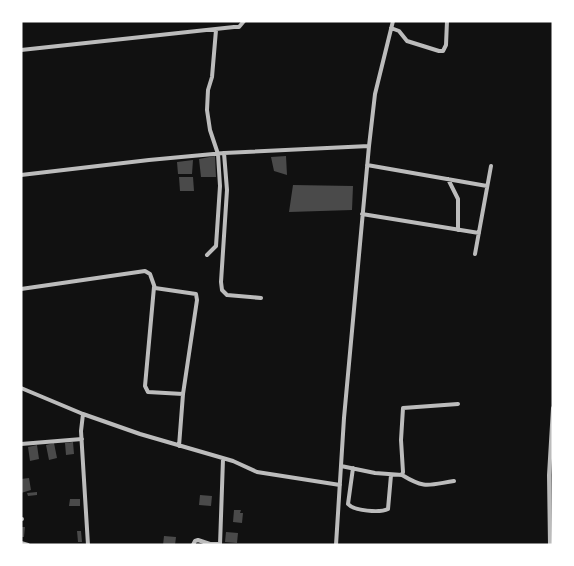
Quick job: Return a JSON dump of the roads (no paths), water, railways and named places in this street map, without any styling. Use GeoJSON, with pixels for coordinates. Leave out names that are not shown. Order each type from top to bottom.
{"type":"FeatureCollection","features":[{"type":"Feature","properties":{"kind":"street"},"geometry":{"type":"LineString","coordinates":[[21,50],[216,30],[238,27],[244,21]]}},
{"type":"Feature","properties":{"kind":"street"},"geometry":{"type":"LineString","coordinates":[[336,545],[341,466],[369,146],[375,94],[393,21]]}},
{"type":"Feature","properties":{"kind":"street"},"geometry":{"type":"LineString","coordinates":[[391,28],[399,31],[407,41],[439,52],[443,51],[446,45],[447,21]]}},
{"type":"Feature","properties":{"kind":"street"},"geometry":{"type":"LineString","coordinates":[[207,255],[214,249],[217,243],[220,186],[218,154],[210,130],[207,110],[216,30]]}},
{"type":"Feature","properties":{"kind":"street"},"geometry":{"type":"LineString","coordinates":[[21,174],[224,153],[369,146]]}},
{"type":"Feature","properties":{"kind":"street"},"geometry":{"type":"LineString","coordinates":[[224,153],[227,190],[221,274],[222,290],[227,295],[261,298]]}},
{"type":"Feature","properties":{"kind":"street"},"geometry":{"type":"LineString","coordinates":[[367,165],[488,186]]}},
{"type":"Feature","properties":{"kind":"street"},"geometry":{"type":"LineString","coordinates":[[475,254],[491,166]]}},
{"type":"Feature","properties":{"kind":"street"},"geometry":{"type":"LineString","coordinates":[[448,179],[458,199],[458,230]]}},
{"type":"Feature","properties":{"kind":"street"},"geometry":{"type":"LineString","coordinates":[[362,214],[479,233]]}},
{"type":"Feature","properties":{"kind":"street"},"geometry":{"type":"LineString","coordinates":[[21,289],[142,271],[150,274],[154,287],[145,386],[148,392],[183,394]]}},
{"type":"Feature","properties":{"kind":"street"},"geometry":{"type":"LineString","coordinates":[[154,287],[189,292],[197,296],[183,394],[179,446]]}},
{"type":"Feature","properties":{"kind":"street"},"geometry":{"type":"LineString","coordinates":[[21,388],[83,414],[263,473],[340,485]]}},
{"type":"Feature","properties":{"kind":"street"},"geometry":{"type":"LineString","coordinates":[[402,475],[404,472],[401,440],[403,408],[458,404]]}},
{"type":"Feature","properties":{"kind":"street"},"geometry":{"type":"LineString","coordinates":[[550,545],[549,475],[553,408]]}},
{"type":"Feature","properties":{"kind":"street"},"geometry":{"type":"LineString","coordinates":[[83,414],[82,439],[88,545]]}},
{"type":"Feature","properties":{"kind":"street"},"geometry":{"type":"LineString","coordinates":[[21,444],[82,439]]}},
{"type":"Feature","properties":{"kind":"street"},"geometry":{"type":"LineString","coordinates":[[193,545],[198,540],[210,544],[220,544],[223,459]]}},
{"type":"Feature","properties":{"kind":"street"},"geometry":{"type":"LineString","coordinates":[[341,466],[391,475],[402,475],[416,484],[424,486],[454,481]]}},
{"type":"Feature","properties":{"kind":"street"},"geometry":{"type":"LineString","coordinates":[[353,468],[348,504],[356,509],[384,511],[388,509],[391,475]]}},
{"type":"Feature","properties":{"kind":"street"},"geometry":{"type":"LineString","coordinates":[[21,543],[28,545]]}}]}
